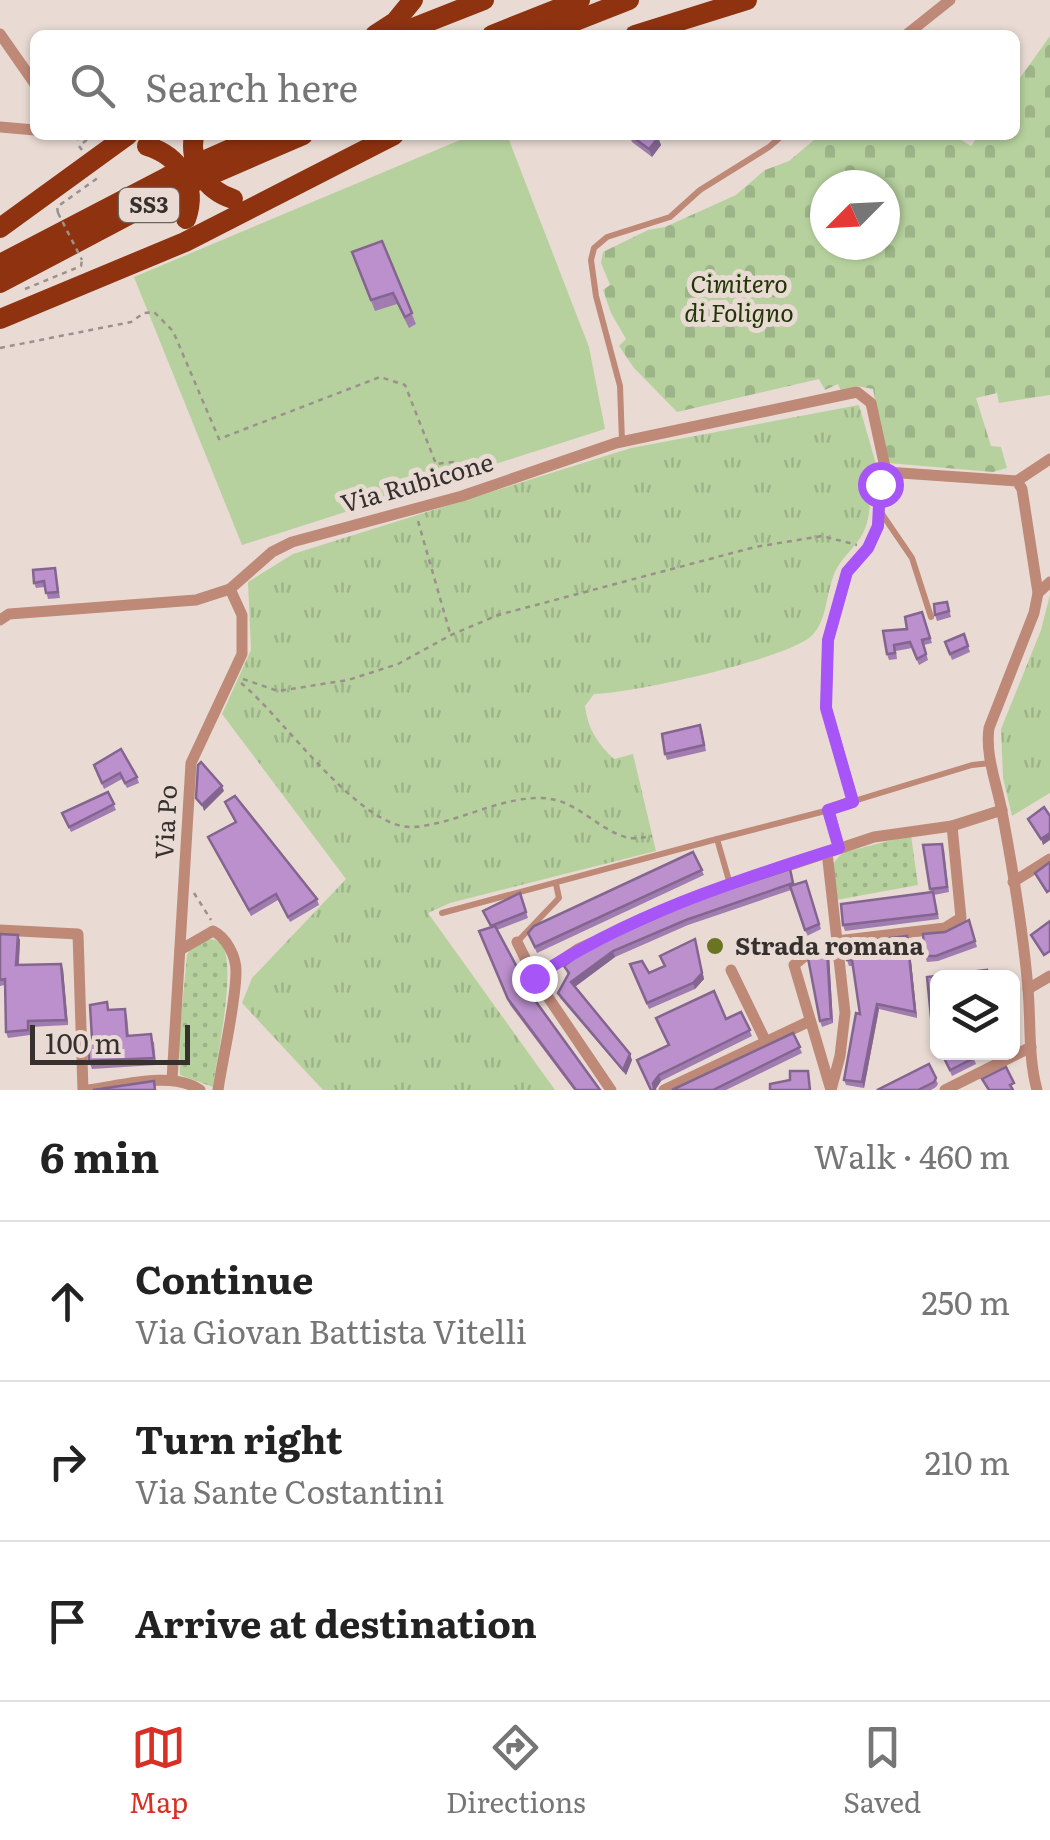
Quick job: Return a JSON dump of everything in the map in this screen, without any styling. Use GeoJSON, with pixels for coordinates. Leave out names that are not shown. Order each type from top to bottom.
{"type":"FeatureCollection","features":[{"type":"Feature","properties":{"kind":"highway"},"geometry":{"type":"LineString","coordinates":[[383,30],[413,0]]}},
{"type":"Feature","properties":{"kind":"highway"},"geometry":{"type":"LineString","coordinates":[[408,30],[484,0]]}},
{"type":"Feature","properties":{"kind":"highway"},"geometry":{"type":"LineString","coordinates":[[505,30],[580,0]]}},
{"type":"Feature","properties":{"kind":"highway"},"geometry":{"type":"LineString","coordinates":[[553,30],[629,0]]}},
{"type":"Feature","properties":{"kind":"highway"},"geometry":{"type":"LineString","coordinates":[[651,30],[747,0]]}},
{"type":"Feature","properties":{"kind":"highway"},"geometry":{"type":"LineString","coordinates":[[0,228],[94,154],[119,140]]}},
{"type":"Feature","properties":{"kind":"highway"},"geometry":{"type":"LineString","coordinates":[[194,140],[193,157],[198,171],[214,190],[233,199],[279,194]]}},
{"type":"Feature","properties":{"kind":"highway","name":"SS3"},"geometry":{"type":"LineString","coordinates":[[0,264],[167,177],[251,140]]}},
{"type":"Feature","properties":{"kind":"highway","name":"SS3"},"geometry":{"type":"LineString","coordinates":[[8,288],[178,189],[291,140]]}},
{"type":"Feature","properties":{"kind":"highway"},"geometry":{"type":"LineString","coordinates":[[0,318],[185,242],[384,140]]}},
{"type":"Feature","properties":{"kind":"highway"},"geometry":{"type":"LineString","coordinates":[[94,154],[123,146],[147,146],[164,153],[180,167],[190,190],[186,220],[178,234],[138,262]]}},
{"type":"Feature","properties":{"kind":"street"},"geometry":{"type":"LineString","coordinates":[[912,30],[950,0]]}},
{"type":"Feature","properties":{"kind":"street"},"geometry":{"type":"LineString","coordinates":[[0,34],[30,77]]}},
{"type":"Feature","properties":{"kind":"street"},"geometry":{"type":"LineString","coordinates":[[0,127],[30,130]]}},
{"type":"Feature","properties":{"kind":"street","name":"Via Rubicone"},"geometry":{"type":"LineString","coordinates":[[0,620],[9,614],[196,600],[230,588],[272,552],[292,542],[462,496],[622,442],[857,392],[870,403],[886,472]]}},
{"type":"Feature","properties":{"kind":"street"},"geometry":{"type":"LineString","coordinates":[[831,1090],[846,1013],[828,810],[853,802],[826,708],[828,640],[847,572],[868,548],[878,526],[880,484],[886,472],[1017,481],[1050,459]]}},
{"type":"Feature","properties":{"kind":"street"},"geometry":{"type":"LineString","coordinates":[[1017,481],[1022,489],[1038,593],[1034,613],[989,728],[987,744],[1014,882],[1037,1090]]}},
{"type":"Feature","properties":{"kind":"street"},"geometry":{"type":"LineString","coordinates":[[1036,575],[1050,572]]}},
{"type":"Feature","properties":{"kind":"street"},"geometry":{"type":"LineString","coordinates":[[1038,593],[1050,582]]}},
{"type":"Feature","properties":{"kind":"street","name":"Via Po"},"geometry":{"type":"LineString","coordinates":[[172,1080],[191,763],[242,654],[242,615],[230,588]]}},
{"type":"Feature","properties":{"kind":"street"},"geometry":{"type":"LineString","coordinates":[[534,978],[578,949],[730,884],[874,838],[952,826],[1002,810]]}},
{"type":"Feature","properties":{"kind":"street"},"geometry":{"type":"LineString","coordinates":[[831,1090],[794,964],[837,942],[945,928],[961,918],[952,826]]}},
{"type":"Feature","properties":{"kind":"street"},"geometry":{"type":"LineString","coordinates":[[1014,882],[1050,859]]}},
{"type":"Feature","properties":{"kind":"street"},"geometry":{"type":"LineString","coordinates":[[0,930],[78,934],[85,1090],[172,1080],[200,1090]]}},
{"type":"Feature","properties":{"kind":"street"},"geometry":{"type":"LineString","coordinates":[[180,950],[213,931],[220,934],[236,968],[218,1090]]}},
{"type":"Feature","properties":{"kind":"street"},"geometry":{"type":"LineString","coordinates":[[517,942],[534,978],[611,1090]]}},
{"type":"Feature","properties":{"kind":"street"},"geometry":{"type":"LineString","coordinates":[[732,970],[766,1042]]}},
{"type":"Feature","properties":{"kind":"street"},"geometry":{"type":"LineString","coordinates":[[1028,990],[1050,976]]}},
{"type":"Feature","properties":{"kind":"street"},"geometry":{"type":"LineString","coordinates":[[664,1090],[810,1021]]}},
{"type":"Feature","properties":{"kind":"street"},"geometry":{"type":"LineString","coordinates":[[945,1090],[1031,1047]]}},
{"type":"Feature","properties":{"kind":"lane"},"geometry":{"type":"LineString","coordinates":[[622,442],[620,386],[596,296],[590,260],[594,248],[607,238],[670,217],[700,190],[778,140]]}},
{"type":"Feature","properties":{"kind":"lane"},"geometry":{"type":"LineString","coordinates":[[878,509],[912,558],[932,618]]}},
{"type":"Feature","properties":{"kind":"lane"},"geometry":{"type":"LineString","coordinates":[[853,802],[972,765],[991,763]]}},
{"type":"Feature","properties":{"kind":"lane"},"geometry":{"type":"LineString","coordinates":[[442,913],[828,810]]}},
{"type":"Feature","properties":{"kind":"lane"},"geometry":{"type":"LineString","coordinates":[[717,839],[730,884]]}},
{"type":"Feature","properties":{"kind":"lane"},"geometry":{"type":"LineString","coordinates":[[517,942],[559,898],[556,884]]}},
{"type":"Feature","properties":{"kind":"path"},"geometry":{"type":"LineString","coordinates":[[8,288],[81,266],[82,260],[57,207],[100,179],[94,154]]}},
{"type":"Feature","properties":{"kind":"path"},"geometry":{"type":"LineString","coordinates":[[0,348],[130,322],[154,312],[173,331],[219,439],[380,377],[405,385],[436,464],[453,462],[462,496]]}},
{"type":"Feature","properties":{"kind":"path"},"geometry":{"type":"LineString","coordinates":[[414,509],[450,635]]}},
{"type":"Feature","properties":{"kind":"path"},"geometry":{"type":"LineString","coordinates":[[232,676],[278,691],[348,680],[398,664],[450,635],[498,615],[755,547],[822,536],[868,548]]}},
{"type":"Feature","properties":{"kind":"path"},"geometry":{"type":"LineString","coordinates":[[232,676],[264,701],[341,787],[378,819],[408,827],[540,798],[572,804],[630,838],[652,836]]}},
{"type":"Feature","properties":{"kind":"path"},"geometry":{"type":"LineString","coordinates":[[186,880],[220,934]]}},
{"type":"Feature","properties":{"kind":"green space","name":"Cimitero di Foligno"},"geometry":{"type":"Polygon","coordinates":[[[1050,36],[1050,395],[999,403],[997,393],[976,398],[991,446],[1001,447],[1007,468],[993,472],[888,463],[873,389],[857,386],[841,391],[838,384],[825,390],[819,379],[677,412],[634,368],[619,346],[626,339],[603,290],[610,285],[601,263],[603,252],[736,195],[765,170],[789,161],[814,140],[961,140],[971,146],[975,140],[1020,140],[1020,78],[1050,36]]]}},
{"type":"Feature","properties":{"kind":"green space"},"geometry":{"type":"Polygon","coordinates":[[[460,140],[509,140],[589,347],[605,429],[242,545],[134,277],[460,140]]]}},
{"type":"Feature","properties":{"kind":"green space"},"geometry":{"type":"Polygon","coordinates":[[[859,405],[876,464],[872,470],[867,524],[837,568],[815,632],[792,647],[738,666],[672,682],[594,694],[585,706],[591,729],[614,759],[633,754],[656,851],[450,903],[428,913],[555,1090],[323,1090],[242,1003],[252,978],[346,879],[222,714],[251,650],[248,582],[293,554],[631,448],[859,405]]]}},
{"type":"Feature","properties":{"kind":"green space"},"geometry":{"type":"Polygon","coordinates":[[[1050,595],[1050,793],[1012,816],[1003,778],[1001,729],[1041,630],[1050,595]]]}},
{"type":"Feature","properties":{"kind":"green space"},"geometry":{"type":"Polygon","coordinates":[[[911,835],[918,885],[836,900],[832,865],[842,853],[911,835]]]}},
{"type":"Feature","properties":{"kind":"green space"},"geometry":{"type":"Polygon","coordinates":[[[205,939],[220,943],[227,969],[213,1087],[180,1075],[179,1038],[187,955],[193,943],[205,939]]]}},
{"type":"Feature","properties":{"kind":"building"},"geometry":{"type":"Polygon","coordinates":[[[637,140],[656,140],[649,149],[637,140]]]}},
{"type":"Feature","properties":{"kind":"building"},"geometry":{"type":"Polygon","coordinates":[[[382,241],[412,313],[405,317],[393,293],[371,300],[352,252],[382,241]]]}},
{"type":"Feature","properties":{"kind":"building"},"geometry":{"type":"Polygon","coordinates":[[[55,568],[58,592],[46,593],[44,581],[34,583],[33,570],[55,568]]]}},
{"type":"Feature","properties":{"kind":"building"},"geometry":{"type":"Polygon","coordinates":[[[947,602],[949,611],[935,615],[934,604],[947,602]]]}},
{"type":"Feature","properties":{"kind":"building"},"geometry":{"type":"Polygon","coordinates":[[[922,612],[930,638],[922,640],[926,654],[917,659],[910,642],[894,645],[895,653],[887,654],[883,631],[907,629],[905,617],[922,612]]]}},
{"type":"Feature","properties":{"kind":"building"},"geometry":{"type":"Polygon","coordinates":[[[964,634],[968,646],[950,654],[945,642],[964,634]]]}},
{"type":"Feature","properties":{"kind":"building"},"geometry":{"type":"Polygon","coordinates":[[[700,725],[704,745],[665,754],[662,734],[700,725]]]}},
{"type":"Feature","properties":{"kind":"building"},"geometry":{"type":"Polygon","coordinates":[[[121,749],[137,777],[125,783],[120,773],[102,783],[94,765],[121,749]]]}},
{"type":"Feature","properties":{"kind":"building"},"geometry":{"type":"Polygon","coordinates":[[[201,762],[222,786],[202,805],[196,798],[201,762]]]}},
{"type":"Feature","properties":{"kind":"building"},"geometry":{"type":"Polygon","coordinates":[[[108,792],[114,804],[69,827],[62,813],[108,792]]]}},
{"type":"Feature","properties":{"kind":"building"},"geometry":{"type":"Polygon","coordinates":[[[235,796],[317,899],[288,917],[276,894],[249,910],[208,837],[236,822],[225,802],[235,796]]]}},
{"type":"Feature","properties":{"kind":"building"},"geometry":{"type":"Polygon","coordinates":[[[1044,807],[1050,816],[1050,833],[1041,839],[1028,819],[1044,807]]]}},
{"type":"Feature","properties":{"kind":"building"},"geometry":{"type":"Polygon","coordinates":[[[942,844],[947,887],[930,889],[923,845],[942,844]]]}},
{"type":"Feature","properties":{"kind":"building"},"geometry":{"type":"Polygon","coordinates":[[[693,852],[702,870],[535,947],[528,933],[534,926],[693,852]]]}},
{"type":"Feature","properties":{"kind":"building"},"geometry":{"type":"Polygon","coordinates":[[[1050,862],[1050,890],[1047,892],[1035,873],[1050,862]]]}},
{"type":"Feature","properties":{"kind":"building"},"geometry":{"type":"Polygon","coordinates":[[[790,869],[793,883],[686,920],[613,951],[571,982],[630,1054],[623,1070],[558,993],[569,973],[564,966],[588,948],[698,899],[790,869]]]}},
{"type":"Feature","properties":{"kind":"building"},"geometry":{"type":"Polygon","coordinates":[[[806,881],[819,924],[805,930],[790,886],[806,881]]]}},
{"type":"Feature","properties":{"kind":"building"},"geometry":{"type":"Polygon","coordinates":[[[933,892],[937,914],[843,925],[841,904],[933,892]]]}},
{"type":"Feature","properties":{"kind":"building"},"geometry":{"type":"Polygon","coordinates":[[[520,893],[526,912],[491,926],[483,911],[520,893]]]}},
{"type":"Feature","properties":{"kind":"building"},"geometry":{"type":"Polygon","coordinates":[[[969,920],[975,941],[936,956],[925,956],[923,934],[945,932],[969,920]]]}},
{"type":"Feature","properties":{"kind":"building"},"geometry":{"type":"Polygon","coordinates":[[[1050,921],[1050,951],[1044,955],[1031,935],[1050,921]]]}},
{"type":"Feature","properties":{"kind":"building"},"geometry":{"type":"Polygon","coordinates":[[[495,926],[534,999],[600,1090],[576,1090],[508,999],[479,931],[495,926]]]}},
{"type":"Feature","properties":{"kind":"building"},"geometry":{"type":"Polygon","coordinates":[[[0,934],[18,935],[16,965],[61,964],[66,1020],[28,1021],[28,1030],[6,1032],[0,934]]]}},
{"type":"Feature","properties":{"kind":"building"},"geometry":{"type":"Polygon","coordinates":[[[907,936],[915,1012],[877,1004],[862,1082],[844,1080],[856,1013],[860,1014],[852,960],[847,960],[845,944],[907,936]]]}},
{"type":"Feature","properties":{"kind":"building"},"geometry":{"type":"Polygon","coordinates":[[[695,939],[702,973],[693,983],[647,1003],[630,964],[642,961],[649,973],[665,966],[660,956],[695,939]]]}},
{"type":"Feature","properties":{"kind":"building"},"geometry":{"type":"Polygon","coordinates":[[[827,950],[831,1018],[820,1021],[808,958],[827,950]]]}},
{"type":"Feature","properties":{"kind":"building"},"geometry":{"type":"Polygon","coordinates":[[[714,991],[726,1019],[741,1012],[750,1030],[659,1075],[653,1083],[656,1090],[651,1090],[637,1060],[669,1045],[656,1018],[714,991]]]}},
{"type":"Feature","properties":{"kind":"building"},"geometry":{"type":"Polygon","coordinates":[[[107,1002],[108,1010],[125,1009],[127,1036],[151,1034],[154,1058],[89,1061],[90,1005],[107,1002]]]}},
{"type":"Feature","properties":{"kind":"building"},"geometry":{"type":"Polygon","coordinates":[[[793,1033],[800,1047],[713,1090],[672,1090],[793,1033]]]}},
{"type":"Feature","properties":{"kind":"building"},"geometry":{"type":"Polygon","coordinates":[[[945,1060],[970,1060],[950,1070],[945,1060]]]}},
{"type":"Feature","properties":{"kind":"building"},"geometry":{"type":"Polygon","coordinates":[[[929,1064],[936,1078],[918,1090],[877,1090],[929,1064]]]}},
{"type":"Feature","properties":{"kind":"building"},"geometry":{"type":"Polygon","coordinates":[[[1006,1067],[1013,1090],[989,1090],[982,1079],[1006,1067]]]}},
{"type":"Feature","properties":{"kind":"building"},"geometry":{"type":"Polygon","coordinates":[[[790,1071],[808,1071],[810,1090],[770,1090],[770,1084],[790,1080],[790,1071]]]}},
{"type":"Feature","properties":{"kind":"building"},"geometry":{"type":"Polygon","coordinates":[[[154,1081],[155,1090],[93,1090],[154,1081]]]}},
{"type":"Feature","properties":{"kind":"place","name":"Strada romana"},"geometry":{"type":"Point","coordinates":[715,946]}},
{"type":"Feature","properties":{"kind":"route"},"geometry":{"type":"LineString","coordinates":[[534,978],[578,949],[697,896],[839,848],[828,810],[853,802],[826,708],[828,640],[847,572],[868,548],[878,526],[880,484]]}}]}
